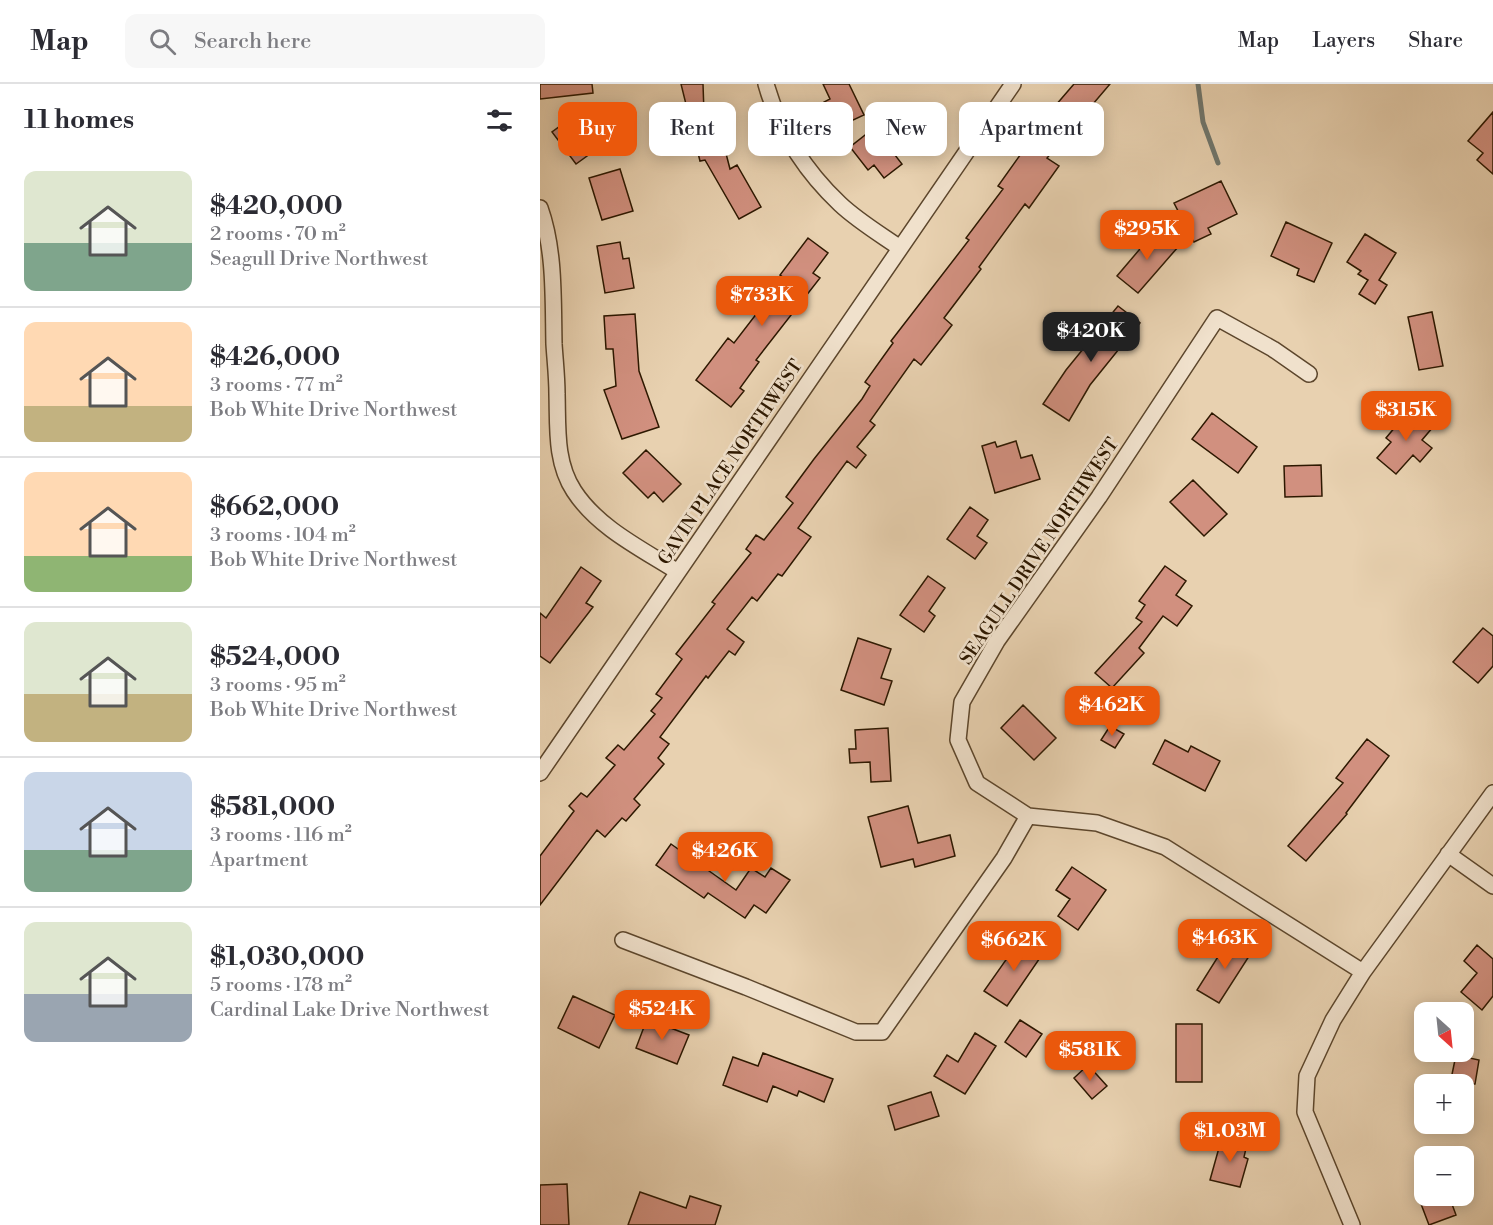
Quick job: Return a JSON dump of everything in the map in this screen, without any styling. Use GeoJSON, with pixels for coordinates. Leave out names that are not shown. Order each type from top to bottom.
{"type":"FeatureCollection","features":[{"type":"Feature","properties":{"kind":"street"},"geometry":{"type":"LineString","coordinates":[[766,84],[780,123],[807,167],[842,206],[900,248]]}},
{"type":"Feature","properties":{"kind":"street","name":"GAVIN PLACE NORTHWEST"},"geometry":{"type":"LineString","coordinates":[[540,773],[1013,84]]}},
{"type":"Feature","properties":{"kind":"street"},"geometry":{"type":"LineString","coordinates":[[540,208],[548,239],[551,265],[557,394],[556,420],[558,445],[564,470],[574,492],[603,524],[678,572]]}},
{"type":"Feature","properties":{"kind":"street","name":"SEAGULL DRIVE NORTHWEST"},"geometry":{"type":"LineString","coordinates":[[1310,374],[1273,349],[1217,318],[1099,497],[997,641],[962,702],[958,740],[977,783],[1028,816],[1097,823],[1165,847],[1363,972]]}},
{"type":"Feature","properties":{"kind":"street"},"geometry":{"type":"LineString","coordinates":[[1352,1225],[1305,1112],[1307,1076],[1333,1020],[1363,972],[1493,794]]}},
{"type":"Feature","properties":{"kind":"street"},"geometry":{"type":"LineString","coordinates":[[623,940],[856,1032],[882,1032],[1004,858],[1028,816]]}},
{"type":"Feature","properties":{"kind":"street"},"geometry":{"type":"LineString","coordinates":[[1448,854],[1493,886]]}},
{"type":"Feature","properties":{"kind":"building"},"geometry":{"type":"Polygon","coordinates":[[[540,84],[592,84],[593,93],[540,99],[540,84]]]}},
{"type":"Feature","properties":{"kind":"building"},"geometry":{"type":"Polygon","coordinates":[[[681,84],[703,84],[704,102],[685,102],[681,84]]]}},
{"type":"Feature","properties":{"kind":"building"},"geometry":{"type":"Polygon","coordinates":[[[823,84],[849,84],[864,115],[853,120],[853,102],[824,102],[830,99],[823,84]]]}},
{"type":"Feature","properties":{"kind":"building"},"geometry":{"type":"Polygon","coordinates":[[[1074,84],[1110,84],[1095,102],[1058,102],[1074,84]]]}},
{"type":"Feature","properties":{"kind":"building"},"geometry":{"type":"Polygon","coordinates":[[[1493,112],[1493,174],[1477,160],[1483,153],[1468,141],[1493,112]]]}},
{"type":"Feature","properties":{"kind":"building"},"geometry":{"type":"Polygon","coordinates":[[[558,128],[558,140],[552,132],[558,128]]]}},
{"type":"Feature","properties":{"kind":"building"},"geometry":{"type":"Polygon","coordinates":[[[865,135],[865,156],[896,156],[902,164],[884,178],[874,165],[868,170],[853,151],[853,145],[865,135]]]}},
{"type":"Feature","properties":{"kind":"building"},"geometry":{"type":"Polygon","coordinates":[[[570,156],[587,156],[576,164],[570,156]]]}},
{"type":"Feature","properties":{"kind":"building"},"geometry":{"type":"Polygon","coordinates":[[[699,156],[727,156],[730,169],[737,165],[761,207],[739,219],[705,160],[700,161],[699,156]]]}},
{"type":"Feature","properties":{"kind":"building"},"geometry":{"type":"Polygon","coordinates":[[[1019,156],[1049,156],[1047,158],[1059,166],[1029,208],[1025,204],[944,318],[952,325],[921,365],[914,359],[870,421],[875,425],[857,447],[866,455],[856,468],[847,461],[798,528],[811,537],[782,576],[778,574],[757,601],[752,597],[727,629],[744,642],[735,655],[729,651],[708,678],[706,676],[660,737],[669,744],[658,758],[664,764],[634,799],[640,805],[626,821],[622,818],[605,837],[597,830],[540,905],[540,856],[574,811],[569,806],[581,793],[587,797],[615,765],[606,758],[618,745],[624,750],[655,714],[651,711],[662,698],[656,694],[682,659],[676,654],[715,604],[712,602],[751,553],[746,549],[756,535],[764,540],[793,503],[786,497],[862,399],[870,386],[865,382],[893,343],[891,341],[969,240],[966,238],[1003,189],[998,186],[1019,156]]]}},
{"type":"Feature","properties":{"kind":"building"},"geometry":{"type":"Polygon","coordinates":[[[620,169],[633,211],[602,220],[589,178],[620,169]]]}},
{"type":"Feature","properties":{"kind":"building"},"geometry":{"type":"Polygon","coordinates":[[[1221,181],[1237,214],[1208,228],[1211,234],[1194,242],[1174,203],[1221,181]]]}},
{"type":"Feature","properties":{"kind":"building"},"geometry":{"type":"Polygon","coordinates":[[[1286,222],[1332,243],[1314,282],[1297,275],[1299,269],[1271,256],[1286,222]]]}},
{"type":"Feature","properties":{"kind":"building"},"geometry":{"type":"Polygon","coordinates":[[[1156,230],[1178,247],[1138,293],[1117,276],[1156,230]]]}},
{"type":"Feature","properties":{"kind":"building"},"geometry":{"type":"Polygon","coordinates":[[[1365,234],[1396,253],[1379,280],[1387,285],[1375,304],[1359,294],[1368,280],[1358,274],[1361,271],[1347,262],[1365,234]]]}},
{"type":"Feature","properties":{"kind":"building"},"geometry":{"type":"Polygon","coordinates":[[[808,238],[828,253],[813,273],[820,278],[756,360],[759,362],[740,388],[744,391],[731,407],[696,380],[728,338],[734,343],[784,278],[780,275],[808,238]]]}},
{"type":"Feature","properties":{"kind":"building"},"geometry":{"type":"Polygon","coordinates":[[[620,242],[623,259],[629,258],[634,288],[605,293],[597,246],[620,242]]]}},
{"type":"Feature","properties":{"kind":"building"},"geometry":{"type":"Polygon","coordinates":[[[1118,306],[1140,323],[1090,385],[1069,421],[1043,404],[1066,370],[1118,306]]]}},
{"type":"Feature","properties":{"kind":"building"},"geometry":{"type":"Polygon","coordinates":[[[1432,312],[1443,366],[1419,370],[1408,317],[1432,312]]]}},
{"type":"Feature","properties":{"kind":"building"},"geometry":{"type":"Polygon","coordinates":[[[635,314],[639,371],[659,427],[622,439],[604,390],[616,386],[613,349],[606,349],[604,316],[635,314]]]}},
{"type":"Feature","properties":{"kind":"building"},"geometry":{"type":"Polygon","coordinates":[[[1411,408],[1433,427],[1422,440],[1432,448],[1420,462],[1413,455],[1396,474],[1377,458],[1391,442],[1386,438],[1411,408]]]}},
{"type":"Feature","properties":{"kind":"building"},"geometry":{"type":"Polygon","coordinates":[[[1212,413],[1257,447],[1238,473],[1192,439],[1212,413]]]}},
{"type":"Feature","properties":{"kind":"building"},"geometry":{"type":"Polygon","coordinates":[[[1016,441],[1021,458],[1032,455],[1040,479],[995,493],[982,446],[995,442],[997,447],[1016,441]]]}},
{"type":"Feature","properties":{"kind":"building"},"geometry":{"type":"Polygon","coordinates":[[[646,450],[681,484],[663,502],[654,492],[648,498],[623,473],[646,450]]]}},
{"type":"Feature","properties":{"kind":"building"},"geometry":{"type":"Polygon","coordinates":[[[1321,465],[1322,496],[1285,497],[1284,466],[1321,465]]]}},
{"type":"Feature","properties":{"kind":"building"},"geometry":{"type":"Polygon","coordinates":[[[1193,480],[1227,514],[1204,536],[1170,502],[1193,480]]]}},
{"type":"Feature","properties":{"kind":"building"},"geometry":{"type":"Polygon","coordinates":[[[970,507],[988,520],[977,536],[987,543],[975,559],[947,539],[970,507]]]}},
{"type":"Feature","properties":{"kind":"building"},"geometry":{"type":"Polygon","coordinates":[[[1165,566],[1186,581],[1176,595],[1192,606],[1177,626],[1163,616],[1139,648],[1144,653],[1112,688],[1095,673],[1142,622],[1136,618],[1145,605],[1139,601],[1165,566]]]}},
{"type":"Feature","properties":{"kind":"building"},"geometry":{"type":"Polygon","coordinates":[[[581,567],[601,581],[586,603],[593,607],[550,663],[540,656],[540,613],[546,618],[581,567]]]}},
{"type":"Feature","properties":{"kind":"building"},"geometry":{"type":"Polygon","coordinates":[[[928,576],[945,588],[929,611],[935,616],[924,632],[900,615],[928,576]]]}},
{"type":"Feature","properties":{"kind":"building"},"geometry":{"type":"Polygon","coordinates":[[[1483,628],[1493,636],[1493,666],[1478,683],[1453,662],[1483,628]]]}},
{"type":"Feature","properties":{"kind":"building"},"geometry":{"type":"Polygon","coordinates":[[[858,638],[891,649],[881,678],[892,681],[884,705],[841,690],[858,638]]]}},
{"type":"Feature","properties":{"kind":"building"},"geometry":{"type":"Polygon","coordinates":[[[1023,705],[1056,738],[1034,760],[1001,728],[1023,705]]]}},
{"type":"Feature","properties":{"kind":"building"},"geometry":{"type":"Polygon","coordinates":[[[1110,726],[1124,734],[1115,748],[1101,740],[1110,726]]]}},
{"type":"Feature","properties":{"kind":"building"},"geometry":{"type":"Polygon","coordinates":[[[888,728],[891,781],[871,782],[870,762],[850,763],[849,749],[856,749],[855,730],[888,728]]]}},
{"type":"Feature","properties":{"kind":"building"},"geometry":{"type":"Polygon","coordinates":[[[1367,739],[1389,756],[1347,814],[1306,861],[1288,846],[1343,783],[1336,778],[1367,739]]]}},
{"type":"Feature","properties":{"kind":"building"},"geometry":{"type":"Polygon","coordinates":[[[1165,740],[1188,752],[1191,746],[1220,761],[1205,791],[1153,764],[1165,740]]]}},
{"type":"Feature","properties":{"kind":"building"},"geometry":{"type":"Polygon","coordinates":[[[908,806],[918,843],[950,835],[955,856],[915,867],[913,859],[881,867],[868,817],[908,806]]]}},
{"type":"Feature","properties":{"kind":"building"},"geometry":{"type":"Polygon","coordinates":[[[671,844],[736,890],[751,868],[765,877],[771,868],[790,880],[766,913],[754,905],[745,918],[708,893],[704,898],[656,865],[671,844]]]}},
{"type":"Feature","properties":{"kind":"building"},"geometry":{"type":"Polygon","coordinates":[[[1072,867],[1106,890],[1078,930],[1058,916],[1070,899],[1056,890],[1072,867]]]}},
{"type":"Feature","properties":{"kind":"building"},"geometry":{"type":"Polygon","coordinates":[[[1231,936],[1253,950],[1219,1003],[1197,990],[1231,936]]]}},
{"type":"Feature","properties":{"kind":"building"},"geometry":{"type":"Polygon","coordinates":[[[1022,937],[1044,952],[1007,1006],[984,991],[1022,937]]]}},
{"type":"Feature","properties":{"kind":"building"},"geometry":{"type":"Polygon","coordinates":[[[1477,945],[1493,959],[1493,996],[1482,1010],[1461,992],[1477,973],[1464,961],[1477,945]]]}},
{"type":"Feature","properties":{"kind":"building"},"geometry":{"type":"Polygon","coordinates":[[[573,996],[615,1015],[599,1048],[558,1028],[573,996]]]}},
{"type":"Feature","properties":{"kind":"building"},"geometry":{"type":"Polygon","coordinates":[[[647,1019],[689,1035],[677,1064],[636,1048],[647,1019]]]}},
{"type":"Feature","properties":{"kind":"building"},"geometry":{"type":"Polygon","coordinates":[[[1020,1020],[1042,1034],[1026,1057],[1005,1042],[1020,1020]]]}},
{"type":"Feature","properties":{"kind":"building"},"geometry":{"type":"Polygon","coordinates":[[[1176,1024],[1202,1024],[1202,1082],[1176,1082],[1176,1024]]]}},
{"type":"Feature","properties":{"kind":"building"},"geometry":{"type":"Polygon","coordinates":[[[975,1033],[996,1046],[965,1094],[934,1076],[947,1055],[958,1062],[975,1033]]]}},
{"type":"Feature","properties":{"kind":"building"},"geometry":{"type":"Polygon","coordinates":[[[763,1053],[833,1079],[824,1102],[799,1091],[797,1096],[773,1086],[767,1102],[723,1085],[733,1057],[758,1066],[763,1053]]]}},
{"type":"Feature","properties":{"kind":"building"},"geometry":{"type":"Polygon","coordinates":[[[1479,1060],[1475,1084],[1474,1074],[1452,1074],[1455,1062],[1479,1060]]]}},
{"type":"Feature","properties":{"kind":"building"},"geometry":{"type":"Polygon","coordinates":[[[1088,1065],[1107,1086],[1092,1099],[1074,1078],[1088,1065]]]}},
{"type":"Feature","properties":{"kind":"building"},"geometry":{"type":"Polygon","coordinates":[[[931,1092],[939,1116],[895,1130],[888,1106],[931,1092]]]}},
{"type":"Feature","properties":{"kind":"building"},"geometry":{"type":"Polygon","coordinates":[[[1222,1137],[1247,1144],[1244,1157],[1248,1159],[1240,1187],[1210,1180],[1222,1137]]]}},
{"type":"Feature","properties":{"kind":"building"},"geometry":{"type":"Polygon","coordinates":[[[567,1184],[569,1225],[540,1225],[540,1185],[567,1184]]]}},
{"type":"Feature","properties":{"kind":"building"},"geometry":{"type":"Polygon","coordinates":[[[640,1192],[686,1208],[690,1196],[721,1206],[715,1225],[628,1225],[640,1192]]]}},
{"type":"Feature","properties":{"kind":"building"},"geometry":{"type":"Polygon","coordinates":[[[1422,1206],[1453,1206],[1456,1215],[1429,1225],[1422,1206]]]}},
{"type":"Feature","properties":{"kind":"waterway"},"geometry":{"type":"LineString","coordinates":[[1198,84],[1203,122],[1218,163]]}}]}
